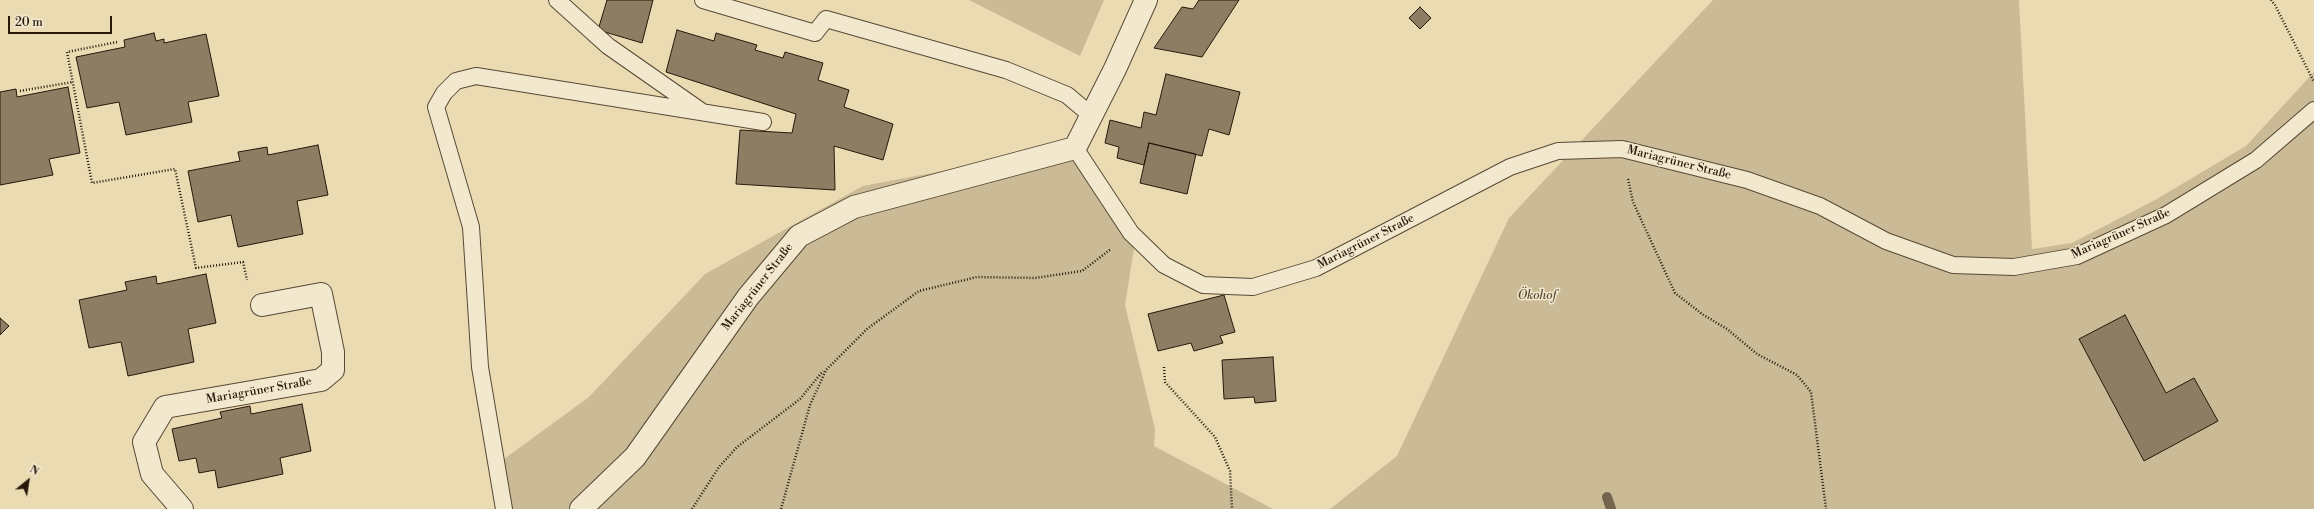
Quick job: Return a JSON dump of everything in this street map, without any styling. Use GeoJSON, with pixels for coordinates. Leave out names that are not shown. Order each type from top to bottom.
{"type":"FeatureCollection","features":[{"type":"Feature","properties":{"kind":"street"},"geometry":{"type":"LineString","coordinates":[[1076,148],[1146,0]]}},
{"type":"Feature","properties":{"kind":"street","name":"Mariagrüner Straße"},"geometry":{"type":"LineString","coordinates":[[581,509],[634,457],[748,297],[799,236],[854,208],[1076,148]]}},
{"type":"Feature","properties":{"kind":"street","name":"Mariagrüner Straße"},"geometry":{"type":"LineString","coordinates":[[182,509],[152,474],[144,442],[165,407],[321,380],[333,370],[333,352],[321,294],[262,305]]}},
{"type":"Feature","properties":{"kind":"lane"},"geometry":{"type":"LineString","coordinates":[[557,0],[608,46],[702,112]]}},
{"type":"Feature","properties":{"kind":"lane"},"geometry":{"type":"LineString","coordinates":[[703,0],[815,33],[826,19],[1006,70],[1066,95],[1092,116]]}},
{"type":"Feature","properties":{"kind":"lane"},"geometry":{"type":"LineString","coordinates":[[504,509],[480,367],[471,227],[436,107],[444,93],[456,81],[476,76],[762,122]]}},
{"type":"Feature","properties":{"kind":"lane","name":"Mariagrüner Straße"},"geometry":{"type":"LineString","coordinates":[[1076,148],[1129,229],[1164,265],[1203,285],[1254,287],[1316,268],[1510,167],[1558,151],[1622,149],[1748,180],[1820,206],[1886,241],[1953,265],[2014,267],[2077,256],[2166,215],[2256,160],[2314,110]]}},
{"type":"Feature","properties":{"kind":"path"},"geometry":{"type":"LineString","coordinates":[[2271,0],[2275,5],[2314,82]]}},
{"type":"Feature","properties":{"kind":"path"},"geometry":{"type":"LineString","coordinates":[[117,42],[67,52],[92,183],[175,169],[196,268],[243,262],[252,306],[262,305]]}},
{"type":"Feature","properties":{"kind":"path"},"geometry":{"type":"LineString","coordinates":[[20,91],[72,82]]}},
{"type":"Feature","properties":{"kind":"path"},"geometry":{"type":"LineString","coordinates":[[1622,149],[1633,202],[1675,293],[1702,314],[1727,329],[1757,354],[1797,375],[1811,392],[1826,509]]}},
{"type":"Feature","properties":{"kind":"path"},"geometry":{"type":"LineString","coordinates":[[781,509],[810,405],[826,370],[867,329],[919,291],[977,277],[1035,278],[1082,271],[1109,251],[1129,229]]}},
{"type":"Feature","properties":{"kind":"path"},"geometry":{"type":"LineString","coordinates":[[1164,367],[1165,382],[1215,437],[1230,471],[1232,509]]}},
{"type":"Feature","properties":{"kind":"path"},"geometry":{"type":"LineString","coordinates":[[692,509],[719,467],[737,447],[800,399],[823,371]]}},
{"type":"Feature","properties":{"kind":"green space"},"geometry":{"type":"Polygon","coordinates":[[[969,0],[1104,0],[1080,56],[969,0]]]}},
{"type":"Feature","properties":{"kind":"green space","name":"Ökohof"},"geometry":{"type":"Polygon","coordinates":[[[1713,0],[2019,0],[2032,249],[2072,243],[2155,200],[2246,146],[2314,72],[2314,509],[1330,509],[1397,456],[1509,218],[1713,0]]]}},
{"type":"Feature","properties":{"kind":"green space"},"geometry":{"type":"Polygon","coordinates":[[[1038,153],[1073,159],[1134,248],[1125,305],[1155,429],[1154,446],[1273,509],[499,509],[489,470],[589,397],[705,274],[863,186],[1038,153]]]}},
{"type":"Feature","properties":{"kind":"building"},"geometry":{"type":"Polygon","coordinates":[[[607,0],[653,0],[642,43],[598,30],[607,0]]]}},
{"type":"Feature","properties":{"kind":"building"},"geometry":{"type":"Polygon","coordinates":[[[1199,0],[1239,0],[1202,57],[1154,48],[1182,7],[1193,9],[1199,0]]]}},
{"type":"Feature","properties":{"kind":"building"},"geometry":{"type":"Polygon","coordinates":[[[1420,7],[1431,18],[1420,29],[1409,18],[1420,7]]]}},
{"type":"Feature","properties":{"kind":"building"},"geometry":{"type":"Polygon","coordinates":[[[677,30],[714,41],[716,33],[757,45],[755,50],[783,58],[785,52],[823,63],[818,80],[849,90],[844,107],[893,124],[883,160],[834,146],[835,190],[736,184],[740,130],[792,133],[796,114],[666,72],[677,30]]]}},
{"type":"Feature","properties":{"kind":"building"},"geometry":{"type":"Polygon","coordinates":[[[154,33],[156,41],[164,39],[164,43],[206,34],[219,96],[188,102],[192,122],[126,135],[119,102],[87,108],[76,57],[125,47],[124,40],[154,33]]]}},
{"type":"Feature","properties":{"kind":"building"},"geometry":{"type":"Polygon","coordinates":[[[1166,74],[1240,92],[1229,135],[1209,129],[1202,156],[1149,143],[1144,165],[1117,158],[1119,147],[1105,143],[1110,120],[1141,128],[1144,112],[1156,115],[1166,74]]]}},
{"type":"Feature","properties":{"kind":"building"},"geometry":{"type":"Polygon","coordinates":[[[68,87],[80,153],[49,159],[53,175],[0,185],[0,92],[16,89],[17,97],[68,87]]]}},
{"type":"Feature","properties":{"kind":"building"},"geometry":{"type":"Polygon","coordinates":[[[1149,143],[1196,154],[1187,194],[1140,183],[1149,143]]]}},
{"type":"Feature","properties":{"kind":"building"},"geometry":{"type":"Polygon","coordinates":[[[318,145],[328,195],[297,201],[303,234],[238,247],[231,215],[198,222],[188,171],[240,161],[238,152],[267,147],[268,155],[318,145]]]}},
{"type":"Feature","properties":{"kind":"building"},"geometry":{"type":"Polygon","coordinates":[[[206,274],[216,323],[188,329],[194,362],[128,376],[121,342],[89,348],[79,300],[127,290],[125,282],[156,276],[157,284],[206,274]]]}},
{"type":"Feature","properties":{"kind":"building"},"geometry":{"type":"Polygon","coordinates":[[[1224,295],[1235,332],[1220,336],[1223,343],[1194,351],[1191,343],[1158,351],[1148,314],[1224,295]]]}},
{"type":"Feature","properties":{"kind":"building"},"geometry":{"type":"Polygon","coordinates":[[[2125,315],[2166,393],[2194,378],[2218,421],[2144,461],[2079,339],[2125,315]]]}},
{"type":"Feature","properties":{"kind":"building"},"geometry":{"type":"Polygon","coordinates":[[[0,318],[9,326],[0,335],[0,318]]]}},
{"type":"Feature","properties":{"kind":"building"},"geometry":{"type":"Polygon","coordinates":[[[1273,357],[1276,401],[1255,403],[1254,397],[1224,399],[1222,360],[1273,357]]]}},
{"type":"Feature","properties":{"kind":"building"},"geometry":{"type":"Polygon","coordinates":[[[302,404],[311,451],[280,458],[283,474],[218,488],[215,470],[199,473],[196,458],[179,461],[172,429],[222,418],[220,412],[250,406],[251,414],[302,404]]]}},
{"type":"Feature","properties":{"kind":"waterway"},"geometry":{"type":"LineString","coordinates":[[1607,497],[1611,509]]}}]}
